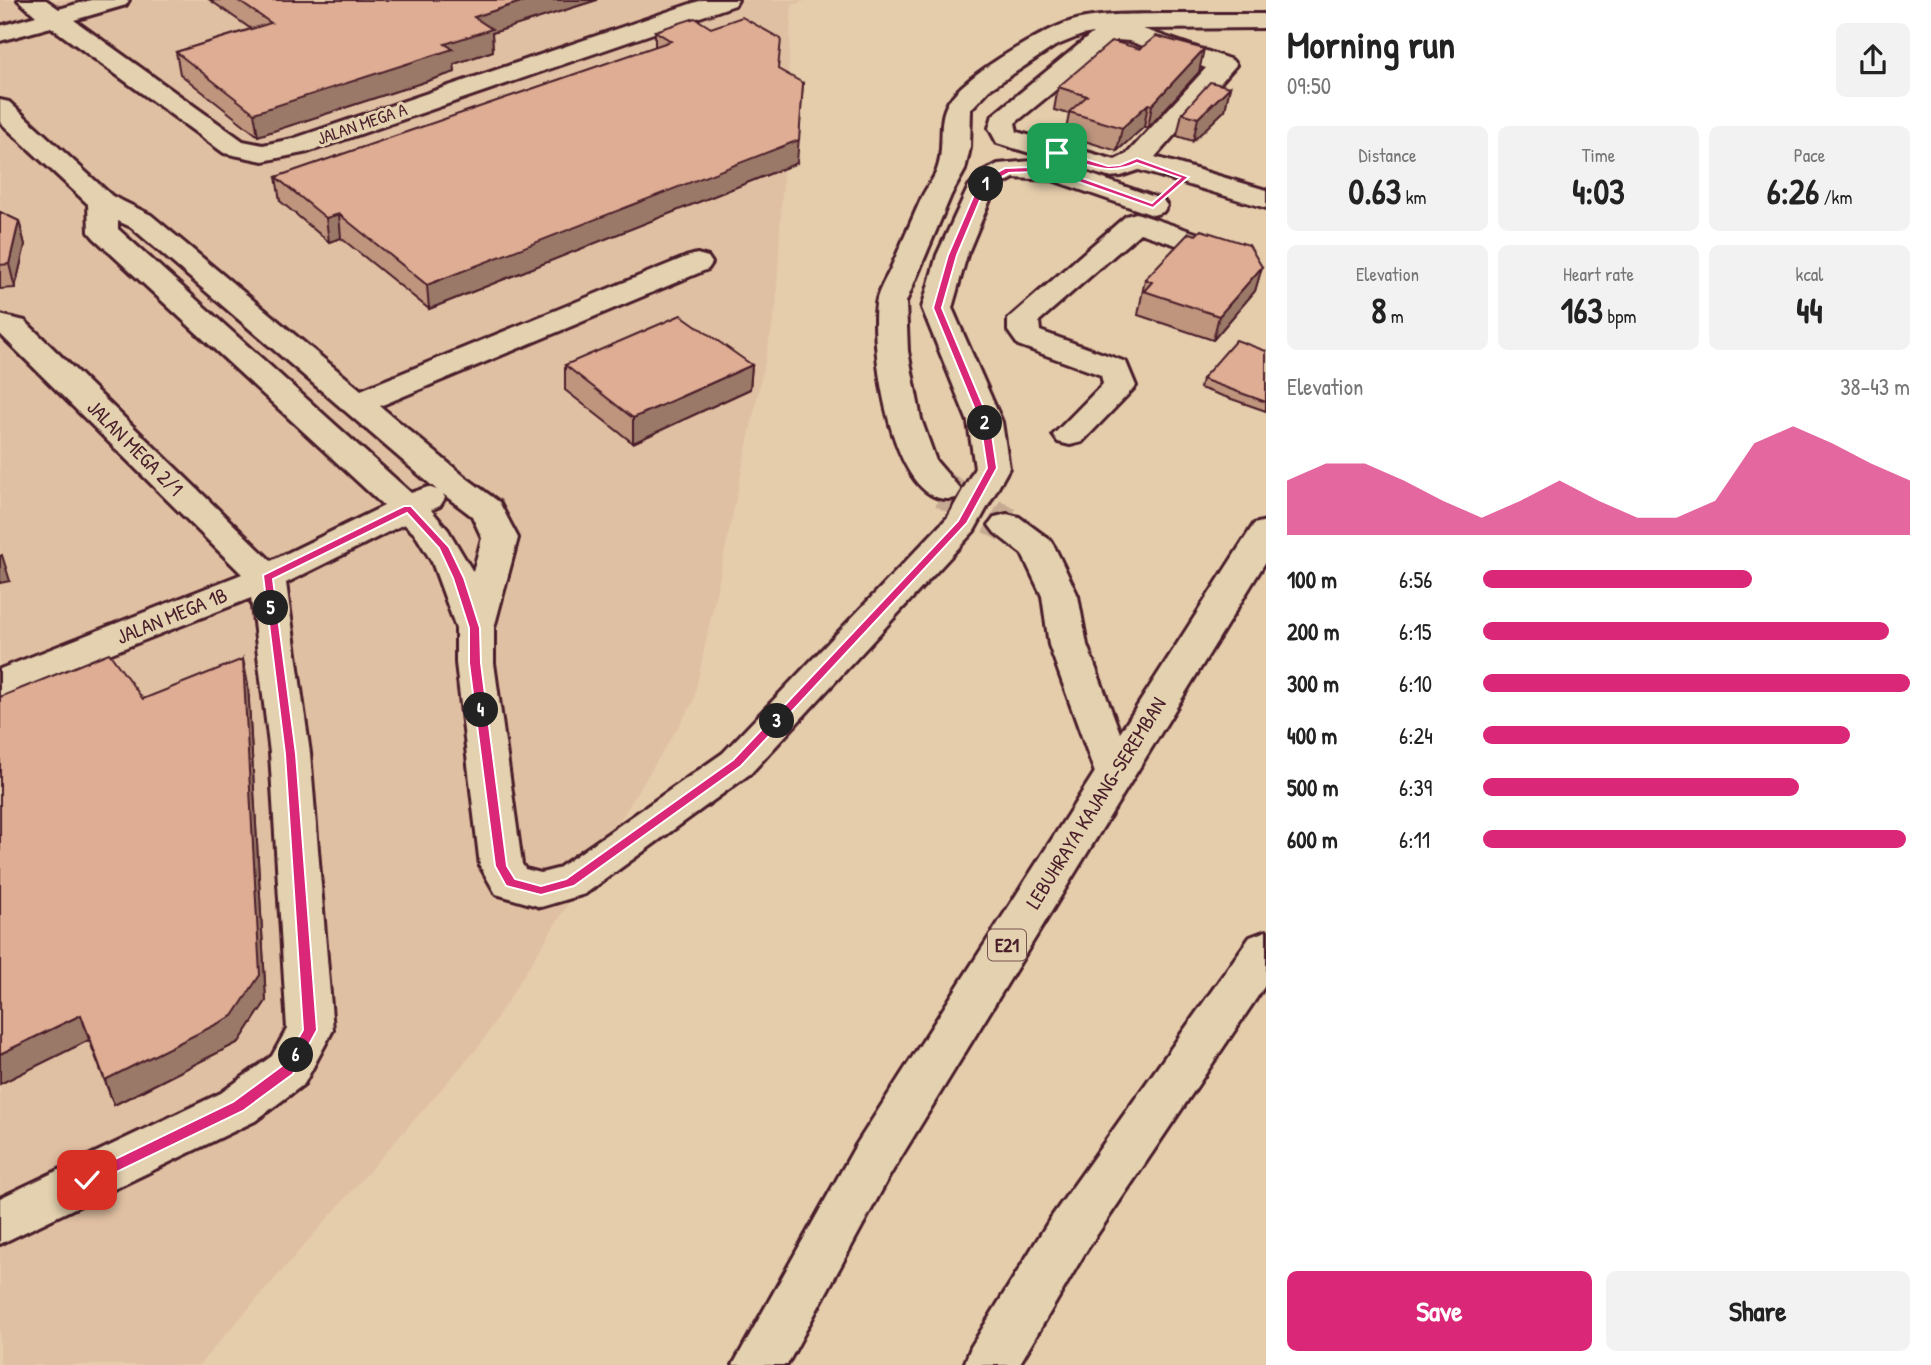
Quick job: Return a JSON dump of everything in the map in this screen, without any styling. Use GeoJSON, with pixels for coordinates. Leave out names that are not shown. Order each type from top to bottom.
{"type":"FeatureCollection","features":[{"type":"Feature","properties":{"kind":"main road","name":"JALAN MEGA A"},"geometry":{"type":"LineString","coordinates":[[30,0],[234,147],[263,153],[298,146],[726,0]]}},
{"type":"Feature","properties":{"kind":"main road"},"geometry":{"type":"LineString","coordinates":[[0,34],[117,0]]}},
{"type":"Feature","properties":{"kind":"main road"},"geometry":{"type":"LineString","coordinates":[[944,490],[920,464],[905,419],[892,351],[891,302],[937,195],[951,170],[956,148],[958,108],[981,83],[1046,41],[1076,28],[1116,22],[1266,21]]}},
{"type":"Feature","properties":{"kind":"main road"},"geometry":{"type":"LineString","coordinates":[[1137,160],[1223,65],[1133,34],[1116,32],[1106,35],[1002,121],[1007,137],[1108,169],[1121,168],[1137,160],[1185,177],[1253,195],[1266,172]]}},
{"type":"Feature","properties":{"kind":"main road"},"geometry":{"type":"LineString","coordinates":[[0,108],[102,202],[141,221],[453,485],[487,510],[500,538],[475,628],[475,663],[501,866],[511,882],[541,890],[570,882],[737,763],[962,523],[992,468],[985,422],[937,308],[952,255],[979,192],[991,179],[1008,170],[1057,172],[1246,259]]}},
{"type":"Feature","properties":{"kind":"main road"},"geometry":{"type":"LineString","coordinates":[[1070,435],[1120,386],[1119,376],[1115,369],[1029,338],[1024,331],[1024,319],[1185,177]]}},
{"type":"Feature","properties":{"kind":"main road"},"geometry":{"type":"LineString","coordinates":[[102,202],[104,232],[408,508],[444,547],[475,628]]}},
{"type":"Feature","properties":{"kind":"main road"},"geometry":{"type":"LineString","coordinates":[[359,403],[697,263]]}},
{"type":"Feature","properties":{"kind":"main road","name":"JALAN MEGA 2/1"},"geometry":{"type":"LineString","coordinates":[[0,324],[14,328],[267,578]]}},
{"type":"Feature","properties":{"kind":"main road","name":"JALAN MEGA 1B"},"geometry":{"type":"LineString","coordinates":[[0,684],[267,578],[453,485]]}},
{"type":"Feature","properties":{"kind":"main road"},"geometry":{"type":"LineString","coordinates":[[1007,525],[1037,548],[1059,596],[1068,645],[1115,774]]}},
{"type":"Feature","properties":{"kind":"main road","name":"LEBUHRAYA KAJANG-SEREMBAN"},"geometry":{"type":"LineString","coordinates":[[759,1365],[873,1160],[1266,532]]}},
{"type":"Feature","properties":{"kind":"main road"},"geometry":{"type":"LineString","coordinates":[[0,1222],[238,1107],[288,1069],[310,1030],[290,754],[267,578]]}},
{"type":"Feature","properties":{"kind":"main road"},"geometry":{"type":"LineString","coordinates":[[990,1365],[1068,1236],[1266,949]]}},
{"type":"Feature","properties":{"kind":"shaded area"},"geometry":{"type":"Polygon","coordinates":[[[0,0],[808,0],[792,5],[776,308],[693,703],[481,1044],[199,1365],[0,1365],[0,0]]]}},
{"type":"Feature","properties":{"kind":"building"},"geometry":{"type":"Polygon","coordinates":[[[237,0],[527,0],[474,17],[492,29],[445,44],[453,49],[254,113],[176,52],[271,23],[237,0]]]}},
{"type":"Feature","properties":{"kind":"building"},"geometry":{"type":"Polygon","coordinates":[[[742,17],[781,39],[778,69],[803,83],[799,140],[427,285],[339,214],[326,218],[276,177],[671,41],[655,31],[695,18],[711,28],[742,17]]]}},
{"type":"Feature","properties":{"kind":"building"},"geometry":{"type":"Polygon","coordinates":[[[1156,36],[1204,49],[1152,105],[1148,104],[1122,128],[1069,112],[1087,96],[1058,87],[1112,41],[1140,49],[1156,36]]]}},
{"type":"Feature","properties":{"kind":"building"},"geometry":{"type":"Polygon","coordinates":[[[1210,82],[1230,87],[1198,118],[1182,113],[1210,82]]]}},
{"type":"Feature","properties":{"kind":"building"},"geometry":{"type":"Polygon","coordinates":[[[0,212],[19,221],[9,264],[0,265],[0,212]]]}},
{"type":"Feature","properties":{"kind":"building"},"geometry":{"type":"Polygon","coordinates":[[[1201,230],[1249,245],[1262,267],[1219,316],[1144,291],[1152,282],[1145,279],[1189,233],[1196,235],[1201,230]]]}},
{"type":"Feature","properties":{"kind":"building"},"geometry":{"type":"Polygon","coordinates":[[[681,315],[752,365],[633,418],[565,365],[681,315]]]}},
{"type":"Feature","properties":{"kind":"building"},"geometry":{"type":"Polygon","coordinates":[[[1236,340],[1266,351],[1266,402],[1202,379],[1236,340]]]}},
{"type":"Feature","properties":{"kind":"building"},"geometry":{"type":"Polygon","coordinates":[[[109,653],[143,699],[243,659],[260,975],[233,1016],[105,1080],[81,1015],[0,1054],[0,697],[109,653]]]}},
{"type":"Feature","properties":{"kind":"tunnel"},"geometry":{"type":"LineString","coordinates":[[944,490],[1007,525]]}},
{"type":"Feature","properties":{"kind":"route"},"geometry":{"type":"LineString","coordinates":[[87,1180],[238,1107],[288,1069],[310,1030],[290,754],[267,578],[408,508],[427,526],[444,547],[475,628],[475,663],[501,866],[511,882],[541,890],[570,882],[737,763],[962,523],[992,468],[985,422],[937,308],[952,255],[979,192],[991,179],[1008,170],[1032,169],[1057,172],[1153,206],[1185,177],[1137,160],[1121,168],[1108,169],[1057,153]]}}]}
